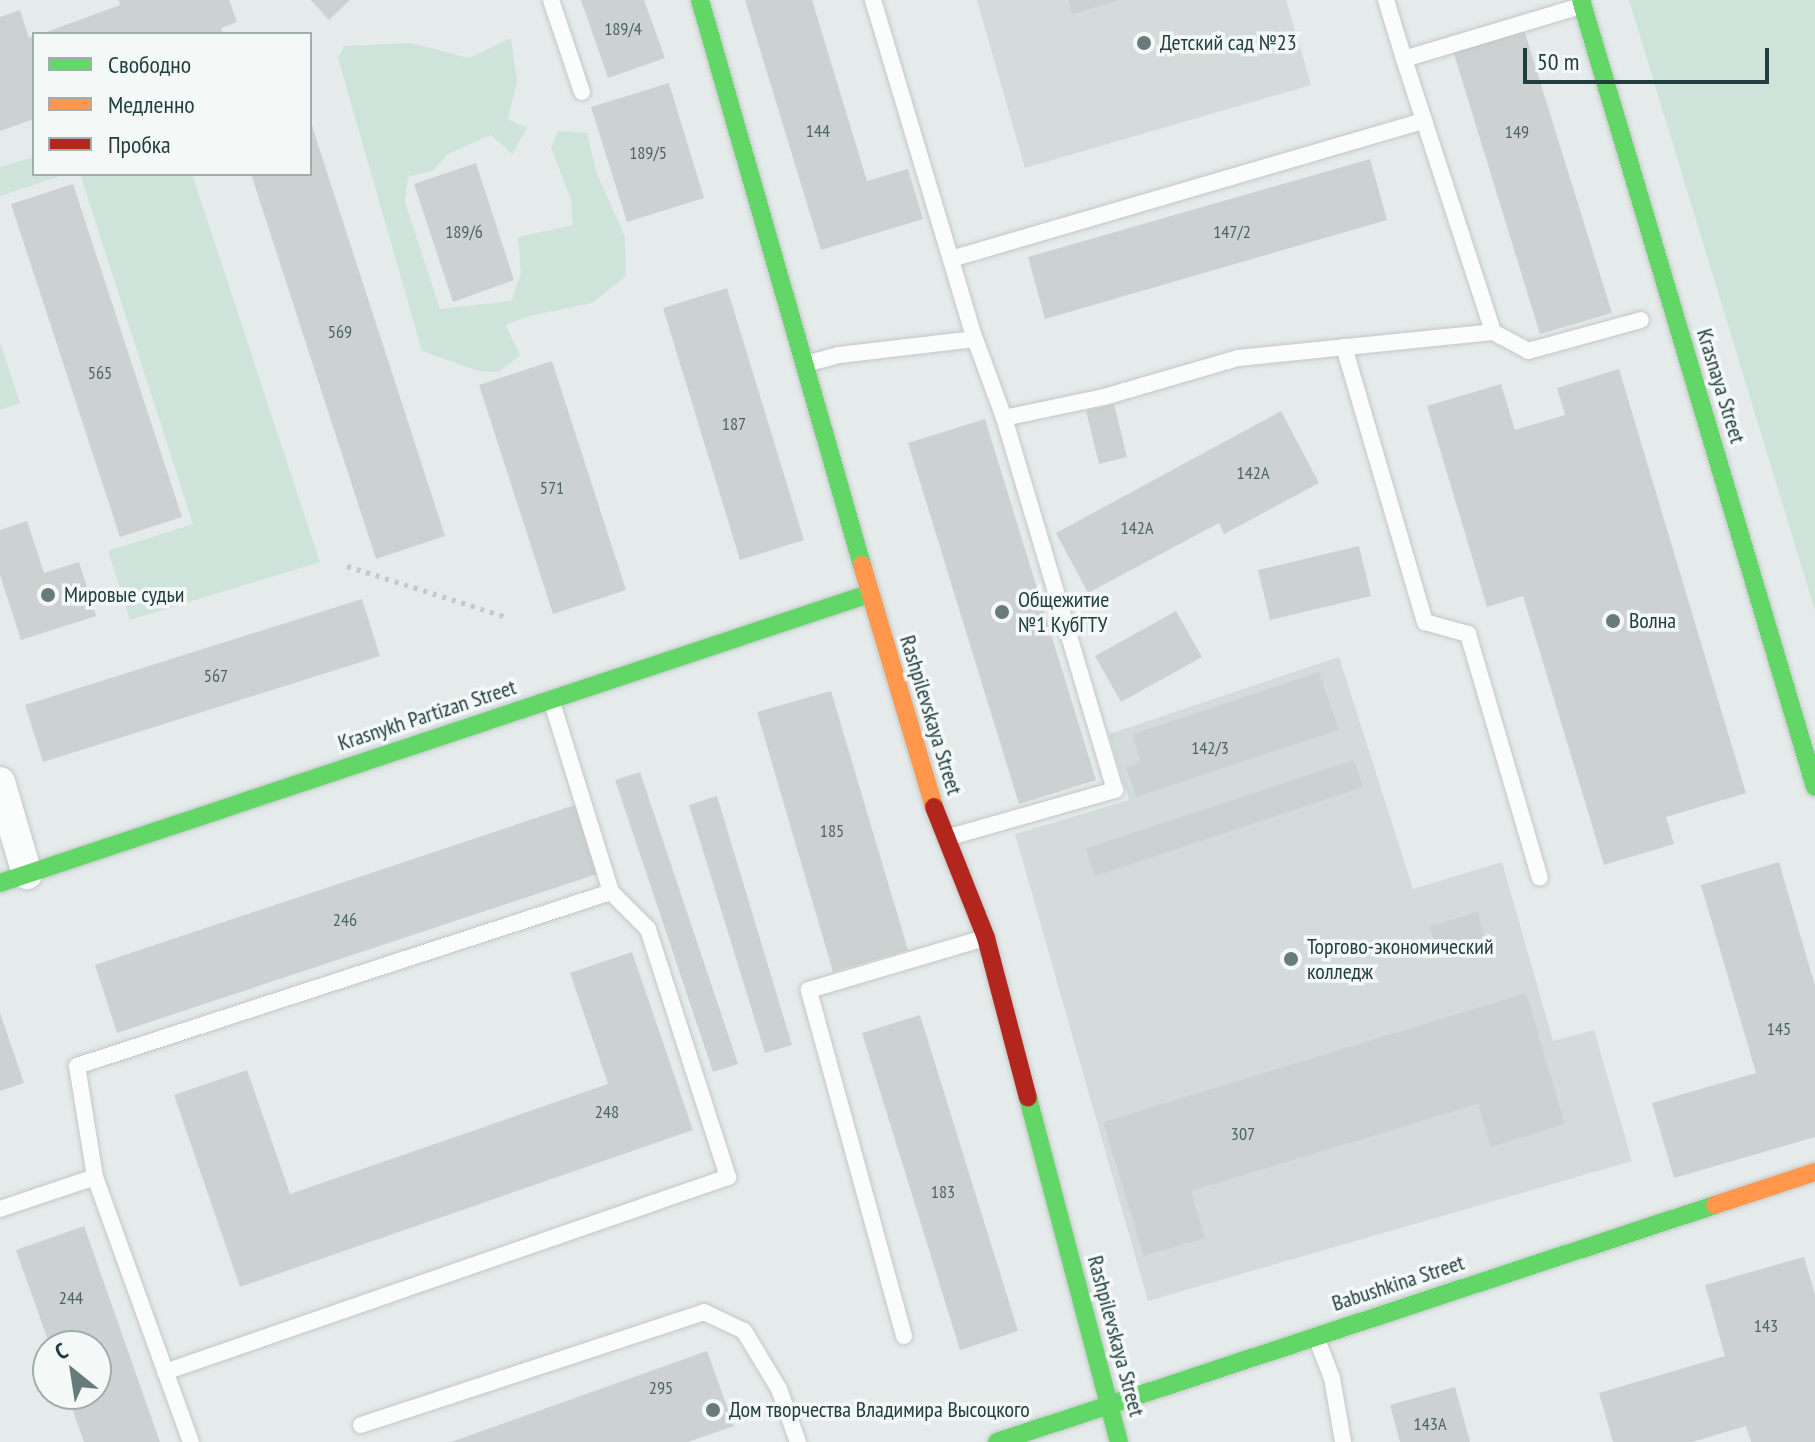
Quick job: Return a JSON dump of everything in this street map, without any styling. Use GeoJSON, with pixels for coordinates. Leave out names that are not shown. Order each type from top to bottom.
{"type":"FeatureCollection","features":[{"type":"Feature","properties":{"kind":"street","name":"Rashpilevskaya Street"},"geometry":{"type":"LineString","coordinates":[[700,0],[807,363],[869,594],[944,838],[986,938],[1119,1442]]}},
{"type":"Feature","properties":{"kind":"street","name":"Krasnaya Street"},"geometry":{"type":"LineString","coordinates":[[1582,3],[1815,787]]}},
{"type":"Feature","properties":{"kind":"street","name":"Krasnykh Partizan Street"},"geometry":{"type":"LineString","coordinates":[[13,878],[869,594]]}},
{"type":"Feature","properties":{"kind":"street"},"geometry":{"type":"LineString","coordinates":[[0,782],[13,878]]}},
{"type":"Feature","properties":{"kind":"street","name":"Babushkina Street"},"geometry":{"type":"LineString","coordinates":[[997,1442],[1815,1172]]}},
{"type":"Feature","properties":{"kind":"lane"},"geometry":{"type":"LineString","coordinates":[[551,0],[582,92]]}},
{"type":"Feature","properties":{"kind":"lane"},"geometry":{"type":"LineString","coordinates":[[873,0],[975,339],[1004,418],[1115,790],[944,838]]}},
{"type":"Feature","properties":{"kind":"lane"},"geometry":{"type":"LineString","coordinates":[[1386,0],[1493,332]]}},
{"type":"Feature","properties":{"kind":"lane"},"geometry":{"type":"LineString","coordinates":[[1404,59],[1582,3]]}},
{"type":"Feature","properties":{"kind":"lane"},"geometry":{"type":"LineString","coordinates":[[951,259],[1424,121]]}},
{"type":"Feature","properties":{"kind":"lane"},"geometry":{"type":"LineString","coordinates":[[1004,418],[1104,397],[1238,358],[1493,332],[1528,351],[1641,320]]}},
{"type":"Feature","properties":{"kind":"lane"},"geometry":{"type":"LineString","coordinates":[[807,363],[839,355],[975,339]]}},
{"type":"Feature","properties":{"kind":"lane"},"geometry":{"type":"LineString","coordinates":[[1344,347],[1425,622],[1468,634],[1540,878]]}},
{"type":"Feature","properties":{"kind":"lane"},"geometry":{"type":"LineString","coordinates":[[165,1372],[728,1177],[648,929],[611,892],[551,699]]}},
{"type":"Feature","properties":{"kind":"lane"},"geometry":{"type":"LineString","coordinates":[[191,1442],[95,1177],[77,1066],[611,892]]}},
{"type":"Feature","properties":{"kind":"lane"},"geometry":{"type":"LineString","coordinates":[[904,1336],[809,990],[986,938]]}},
{"type":"Feature","properties":{"kind":"lane"},"geometry":{"type":"LineString","coordinates":[[0,1209],[95,1177]]}},
{"type":"Feature","properties":{"kind":"lane"},"geometry":{"type":"LineString","coordinates":[[361,1425],[704,1312],[744,1331],[779,1389],[798,1442]]}},
{"type":"Feature","properties":{"kind":"lane"},"geometry":{"type":"LineString","coordinates":[[1316,1335],[1332,1378],[1343,1442]]}},
{"type":"Feature","properties":{"kind":"path"},"geometry":{"type":"LineString","coordinates":[[347,566],[504,616]]}},
{"type":"Feature","properties":{"kind":"shaded area","name":"Детский сад №23"},"geometry":{"type":"Polygon","coordinates":[[[977,0],[1286,0],[1311,85],[1025,168],[977,0]]]}},
{"type":"Feature","properties":{"kind":"shaded area","name":"Торгово-экономический колледж"},"geometry":{"type":"Polygon","coordinates":[[[1339,657],[1413,889],[1502,862],[1553,1041],[1594,1030],[1632,1161],[1148,1301],[1015,834],[1129,800],[1109,734],[1339,657]]]}},
{"type":"Feature","properties":{"kind":"green space"},"geometry":{"type":"Polygon","coordinates":[[[1629,0],[1815,0],[1815,611],[1629,0]]]}},
{"type":"Feature","properties":{"kind":"green space"},"geometry":{"type":"Polygon","coordinates":[[[511,38],[517,82],[508,119],[527,128],[512,154],[491,135],[448,154],[434,170],[408,177],[405,202],[440,309],[511,301],[521,273],[518,237],[573,225],[571,200],[551,148],[558,131],[587,133],[597,174],[625,237],[626,276],[592,303],[529,316],[506,325],[520,356],[498,372],[478,371],[422,351],[338,58],[344,46],[410,43],[469,58],[511,38]]]}},
{"type":"Feature","properties":{"kind":"green space"},"geometry":{"type":"Polygon","coordinates":[[[32,158],[32,176],[60,176],[0,196],[0,167],[32,158]]]}},
{"type":"Feature","properties":{"kind":"green space"},"geometry":{"type":"Polygon","coordinates":[[[81,176],[193,176],[320,562],[130,620],[108,551],[193,524],[81,176]]]}},
{"type":"Feature","properties":{"kind":"green space"},"geometry":{"type":"Polygon","coordinates":[[[0,342],[20,403],[0,410],[0,342]]]}},
{"type":"Feature","properties":{"kind":"building"},"geometry":{"type":"Polygon","coordinates":[[[119,0],[229,0],[237,22],[221,28],[222,32],[46,32],[120,5],[119,0]]]}},
{"type":"Feature","properties":{"kind":"building"},"geometry":{"type":"Polygon","coordinates":[[[311,0],[350,0],[329,20],[311,0]]]}},
{"type":"Feature","properties":{"kind":"building"},"geometry":{"type":"Polygon","coordinates":[[[581,0],[644,0],[665,58],[608,78],[581,0]]]}},
{"type":"Feature","properties":{"kind":"building"},"geometry":{"type":"Polygon","coordinates":[[[745,0],[812,0],[867,181],[908,169],[923,219],[821,250],[745,0]]]}},
{"type":"Feature","properties":{"kind":"building"},"geometry":{"type":"Polygon","coordinates":[[[1068,0],[1116,0],[1117,1],[1072,14],[1068,0]]]}},
{"type":"Feature","properties":{"kind":"building"},"geometry":{"type":"Polygon","coordinates":[[[20,10],[29,38],[32,37],[32,120],[0,131],[0,17],[20,10]]]}},
{"type":"Feature","properties":{"kind":"building"},"geometry":{"type":"Polygon","coordinates":[[[1524,30],[1612,313],[1540,334],[1453,51],[1524,30]]]}},
{"type":"Feature","properties":{"kind":"building"},"geometry":{"type":"Polygon","coordinates":[[[669,83],[704,198],[627,222],[591,107],[669,83]]]}},
{"type":"Feature","properties":{"kind":"building"},"geometry":{"type":"Polygon","coordinates":[[[312,126],[445,536],[376,559],[252,176],[312,176],[312,126]]]}},
{"type":"Feature","properties":{"kind":"building"},"geometry":{"type":"Polygon","coordinates":[[[1370,159],[1387,220],[1045,319],[1028,257],[1370,159]]]}},
{"type":"Feature","properties":{"kind":"building"},"geometry":{"type":"Polygon","coordinates":[[[476,163],[514,280],[453,302],[414,184],[476,163]]]}},
{"type":"Feature","properties":{"kind":"building"},"geometry":{"type":"Polygon","coordinates":[[[73,184],[182,517],[120,537],[11,204],[73,184]]]}},
{"type":"Feature","properties":{"kind":"building"},"geometry":{"type":"Polygon","coordinates":[[[727,288],[804,540],[740,560],[663,308],[727,288]]]}},
{"type":"Feature","properties":{"kind":"building"},"geometry":{"type":"Polygon","coordinates":[[[552,361],[626,590],[553,614],[479,385],[552,361]]]}},
{"type":"Feature","properties":{"kind":"building","name":"Волна"},"geometry":{"type":"Polygon","coordinates":[[[1619,369],[1746,793],[1666,817],[1674,844],[1604,865],[1523,596],[1487,607],[1427,406],[1501,384],[1515,430],[1565,415],[1557,388],[1619,369]]]}},
{"type":"Feature","properties":{"kind":"building"},"geometry":{"type":"Polygon","coordinates":[[[1114,404],[1127,457],[1099,464],[1086,411],[1114,404]]]}},
{"type":"Feature","properties":{"kind":"building"},"geometry":{"type":"Polygon","coordinates":[[[1281,411],[1319,483],[1224,534],[1219,523],[1088,593],[1056,533],[1281,411]]]}},
{"type":"Feature","properties":{"kind":"building","name":"Общежитие №1 КубГТУ"},"geometry":{"type":"Polygon","coordinates":[[[985,419],[1096,780],[1019,804],[908,443],[985,419]]]}},
{"type":"Feature","properties":{"kind":"building","name":"Мировые судьи"},"geometry":{"type":"Polygon","coordinates":[[[27,521],[44,573],[79,562],[96,616],[21,640],[0,575],[0,530],[27,521]]]}},
{"type":"Feature","properties":{"kind":"building"},"geometry":{"type":"Polygon","coordinates":[[[1359,546],[1371,596],[1270,620],[1258,570],[1359,546]]]}},
{"type":"Feature","properties":{"kind":"building"},"geometry":{"type":"Polygon","coordinates":[[[362,599],[380,656],[43,762],[25,705],[362,599]]]}},
{"type":"Feature","properties":{"kind":"building"},"geometry":{"type":"Polygon","coordinates":[[[1176,611],[1202,657],[1121,702],[1095,656],[1176,611]]]}},
{"type":"Feature","properties":{"kind":"building"},"geometry":{"type":"Polygon","coordinates":[[[1319,672],[1339,730],[1136,797],[1126,768],[1141,762],[1132,734],[1319,672]]]}},
{"type":"Feature","properties":{"kind":"building"},"geometry":{"type":"Polygon","coordinates":[[[831,691],[908,950],[833,972],[757,712],[831,691]]]}},
{"type":"Feature","properties":{"kind":"building"},"geometry":{"type":"Polygon","coordinates":[[[1354,760],[1363,787],[1095,876],[1086,848],[1354,760]]]}},
{"type":"Feature","properties":{"kind":"building"},"geometry":{"type":"Polygon","coordinates":[[[640,772],[738,1064],[713,1072],[615,780],[640,772]]]}},
{"type":"Feature","properties":{"kind":"building"},"geometry":{"type":"Polygon","coordinates":[[[717,796],[792,1045],[765,1053],[689,805],[717,796]]]}},
{"type":"Feature","properties":{"kind":"building"},"geometry":{"type":"Polygon","coordinates":[[[575,805],[597,874],[117,1033],[95,965],[575,805]]]}},
{"type":"Feature","properties":{"kind":"building"},"geometry":{"type":"Polygon","coordinates":[[[1779,862],[1815,986],[1815,1137],[1674,1178],[1652,1103],[1756,1073],[1701,885],[1779,862]]]}},
{"type":"Feature","properties":{"kind":"building"},"geometry":{"type":"Polygon","coordinates":[[[1478,912],[1486,945],[1438,958],[1430,926],[1478,912]]]}},
{"type":"Feature","properties":{"kind":"building"},"geometry":{"type":"Polygon","coordinates":[[[632,952],[693,1130],[240,1287],[174,1095],[247,1070],[290,1194],[608,1084],[570,973],[632,952]]]}},
{"type":"Feature","properties":{"kind":"building"},"geometry":{"type":"Polygon","coordinates":[[[1526,993],[1565,1124],[1491,1147],[1478,1104],[1191,1191],[1205,1238],[1144,1256],[1103,1122],[1526,993]]]}},
{"type":"Feature","properties":{"kind":"building"},"geometry":{"type":"Polygon","coordinates":[[[0,1013],[24,1083],[0,1091],[0,1013]]]}},
{"type":"Feature","properties":{"kind":"building"},"geometry":{"type":"Polygon","coordinates":[[[920,1015],[1018,1331],[960,1350],[862,1033],[920,1015]]]}},
{"type":"Feature","properties":{"kind":"building"},"geometry":{"type":"Polygon","coordinates":[[[84,1226],[160,1442],[84,1442],[73,1410],[112,1410],[112,1330],[44,1330],[16,1250],[84,1226]]]}},
{"type":"Feature","properties":{"kind":"building"},"geometry":{"type":"Polygon","coordinates":[[[1804,1257],[1815,1295],[1815,1442],[1751,1442],[1746,1426],[1692,1442],[1613,1442],[1599,1393],[1725,1356],[1705,1285],[1804,1257]]]}},
{"type":"Feature","properties":{"kind":"building"},"geometry":{"type":"Polygon","coordinates":[[[707,1351],[734,1426],[688,1442],[451,1442],[707,1351]]]}},
{"type":"Feature","properties":{"kind":"building"},"geometry":{"type":"Polygon","coordinates":[[[1455,1387],[1470,1442],[1400,1442],[1390,1405],[1455,1387]]]}},
{"type":"Feature","properties":{"kind":"traffic: fast"},"geometry":{"type":"LineString","coordinates":[[700,0],[862,565]]}},
{"type":"Feature","properties":{"kind":"traffic: fast"},"geometry":{"type":"LineString","coordinates":[[1581,0],[1815,787]]}},
{"type":"Feature","properties":{"kind":"traffic: fast"},"geometry":{"type":"LineString","coordinates":[[0,883],[869,594]]}},
{"type":"Feature","properties":{"kind":"traffic: fast"},"geometry":{"type":"LineString","coordinates":[[1028,1098],[1119,1442]]}},
{"type":"Feature","properties":{"kind":"traffic: fast"},"geometry":{"type":"LineString","coordinates":[[997,1442],[1715,1205]]}},
{"type":"Feature","properties":{"kind":"traffic: slow"},"geometry":{"type":"LineString","coordinates":[[862,565],[934,807]]}},
{"type":"Feature","properties":{"kind":"traffic: slow"},"geometry":{"type":"LineString","coordinates":[[1715,1205],[1815,1172]]}},
{"type":"Feature","properties":{"kind":"traffic: jam"},"geometry":{"type":"LineString","coordinates":[[934,807],[986,938],[1028,1098]]}},
{"type":"Feature","properties":{"kind":"place","name":"Детский сад №23"},"geometry":{"type":"Point","coordinates":[1144,43]}},
{"type":"Feature","properties":{"kind":"place","name":"Мировые судьи"},"geometry":{"type":"Point","coordinates":[48,595]}},
{"type":"Feature","properties":{"kind":"place","name":"Общежитие №1 КубГТУ"},"geometry":{"type":"Point","coordinates":[1002,612]}},
{"type":"Feature","properties":{"kind":"place","name":"Волна"},"geometry":{"type":"Point","coordinates":[1613,621]}},
{"type":"Feature","properties":{"kind":"place","name":"Торгово-экономический колледж"},"geometry":{"type":"Point","coordinates":[1291,959]}},
{"type":"Feature","properties":{"kind":"place","name":"Дом творчества Владимира Высоцкого"},"geometry":{"type":"Point","coordinates":[713,1410]}}]}
